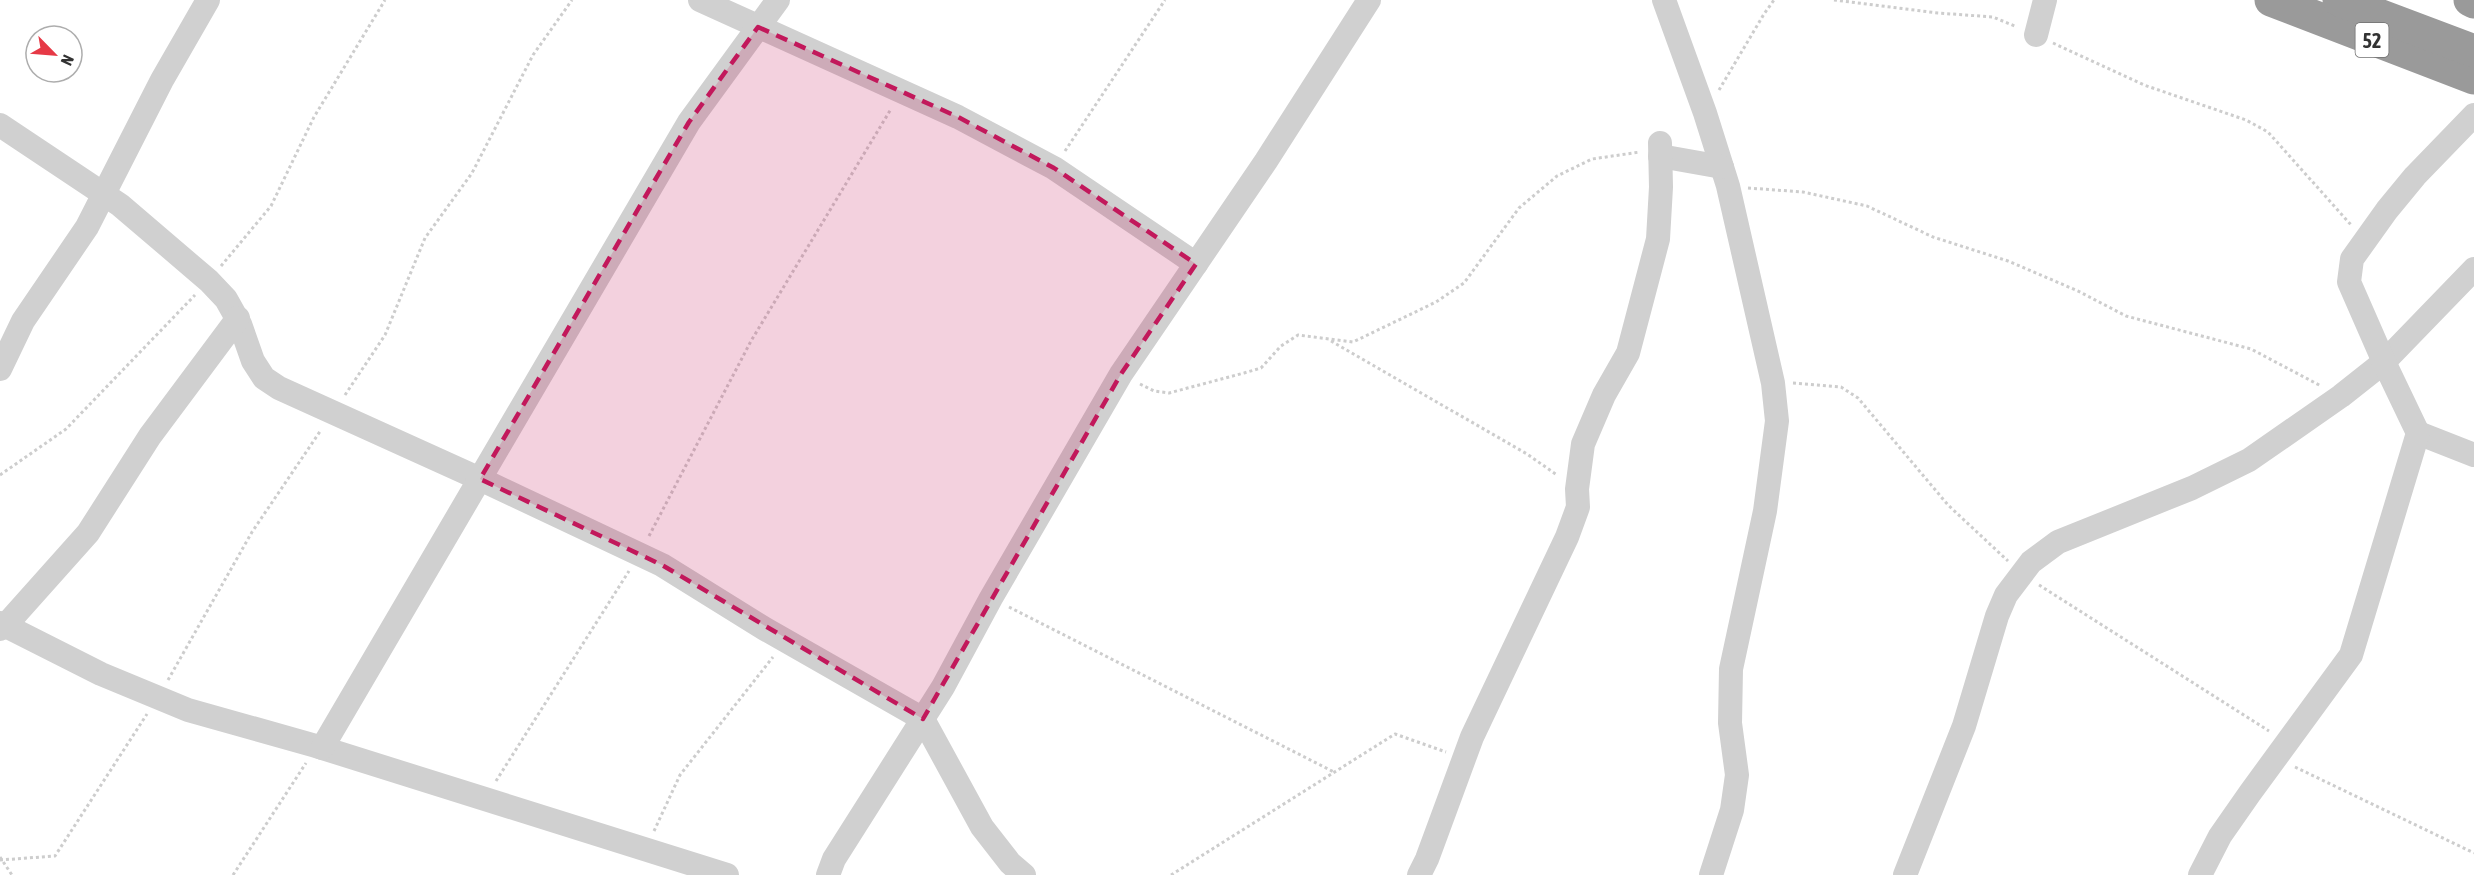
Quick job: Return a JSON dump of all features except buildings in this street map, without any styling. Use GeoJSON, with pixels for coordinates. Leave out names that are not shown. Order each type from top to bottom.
{"type":"FeatureCollection","features":[{"type":"Feature","properties":{"kind":"highway","name":"52"},"geometry":{"type":"LineString","coordinates":[[2271,0],[2474,78]]}},
{"type":"Feature","properties":{"kind":"highway"},"geometry":{"type":"LineString","coordinates":[[2300,0],[2474,66]]}},
{"type":"Feature","properties":{"kind":"highway"},"geometry":{"type":"LineString","coordinates":[[2339,0],[2474,51]]}},
{"type":"Feature","properties":{"kind":"street"},"geometry":{"type":"LineString","coordinates":[[0,369],[22,321],[87,227],[162,80],[208,0]]}},
{"type":"Feature","properties":{"kind":"street"},"geometry":{"type":"LineString","coordinates":[[700,0],[958,117],[1054,168],[1196,264]]}},
{"type":"Feature","properties":{"kind":"street"},"geometry":{"type":"LineString","coordinates":[[319,747],[480,479],[688,122],[778,0]]}},
{"type":"Feature","properties":{"kind":"street"},"geometry":{"type":"LineString","coordinates":[[828,875],[834,859],[943,687],[991,598],[1121,374],[1266,161],[1369,0]]}},
{"type":"Feature","properties":{"kind":"street"},"geometry":{"type":"LineString","coordinates":[[1664,0],[1705,113],[1725,177],[1773,383],[1777,421],[1765,511],[1731,669],[1730,723],[1737,775],[1732,810],[1711,875]]}},
{"type":"Feature","properties":{"kind":"street"},"geometry":{"type":"LineString","coordinates":[[2036,36],[2045,0]]}},
{"type":"Feature","properties":{"kind":"street"},"geometry":{"type":"LineString","coordinates":[[2474,115],[2415,176],[2365,241],[2352,259],[2349,282],[2384,363],[2418,433],[2474,455]]}},
{"type":"Feature","properties":{"kind":"street"},"geometry":{"type":"LineString","coordinates":[[0,126],[120,205],[209,281],[226,299],[238,318],[253,361],[264,378],[279,388],[662,565],[786,641],[923,719],[982,827],[1018,873]]}},
{"type":"Feature","properties":{"kind":"street"},"geometry":{"type":"LineString","coordinates":[[1419,875],[1427,860],[1472,737],[1567,537],[1578,507],[1577,489],[1583,444],[1604,395],[1628,353],[1658,239],[1661,188],[1660,149],[1725,177]]}},
{"type":"Feature","properties":{"kind":"street"},"geometry":{"type":"LineString","coordinates":[[1905,875],[1964,726],[2001,605],[2031,562],[2058,542],[2192,488],[2249,460],[2384,363],[2474,269]]}},
{"type":"Feature","properties":{"kind":"street"},"geometry":{"type":"LineString","coordinates":[[238,318],[150,436],[88,533],[2,626],[101,674],[188,710],[319,747],[727,875]]}},
{"type":"Feature","properties":{"kind":"street"},"geometry":{"type":"LineString","coordinates":[[2200,875],[2220,836],[2274,757],[2351,655],[2418,433]]}},
{"type":"Feature","properties":{"kind":"path"},"geometry":{"type":"LineString","coordinates":[[0,475],[66,429],[209,281],[271,206],[314,117],[385,0]]}},
{"type":"Feature","properties":{"kind":"path"},"geometry":{"type":"LineString","coordinates":[[0,859],[55,856],[158,697],[252,532],[386,335],[425,238],[472,173],[533,54],[572,0]]}},
{"type":"Feature","properties":{"kind":"path"},"geometry":{"type":"LineString","coordinates":[[1054,168],[1165,0]]}},
{"type":"Feature","properties":{"kind":"path"},"geometry":{"type":"LineString","coordinates":[[1705,113],[1774,0]]}},
{"type":"Feature","properties":{"kind":"path"},"geometry":{"type":"LineString","coordinates":[[1834,0],[1938,13],[1993,17],[2144,85],[2246,120],[2268,132],[2365,241]]}},
{"type":"Feature","properties":{"kind":"path"},"geometry":{"type":"LineString","coordinates":[[485,799],[639,554],[751,341],[901,92]]}},
{"type":"Feature","properties":{"kind":"path"},"geometry":{"type":"LineString","coordinates":[[1121,374],[1154,391],[1169,393],[1261,368],[1281,346],[1298,335],[1353,342],[1436,302],[1464,283],[1519,208],[1557,176],[1592,159],[1660,149]]}},
{"type":"Feature","properties":{"kind":"path"},"geometry":{"type":"LineString","coordinates":[[1725,177],[1867,207],[1933,237],[2008,261],[2078,291],[2126,316],[2251,349],[2341,396]]}},
{"type":"Feature","properties":{"kind":"path"},"geometry":{"type":"LineString","coordinates":[[1329,340],[1527,454],[1577,489]]}},
{"type":"Feature","properties":{"kind":"path"},"geometry":{"type":"LineString","coordinates":[[991,598],[1334,772]]}},
{"type":"Feature","properties":{"kind":"path"},"geometry":{"type":"LineString","coordinates":[[645,849],[680,775],[786,641]]}},
{"type":"Feature","properties":{"kind":"path"},"geometry":{"type":"LineString","coordinates":[[1171,875],[1395,734],[1464,759]]}},
{"type":"Feature","properties":{"kind":"path"},"geometry":{"type":"LineString","coordinates":[[233,875],[319,747]]}},
{"type":"Feature","properties":{"kind":"path"},"geometry":{"type":"LineString","coordinates":[[2274,757],[2474,853]]}},
{"type":"Feature","properties":{"kind":"path"},"geometry":{"type":"LineString","coordinates":[[0,859],[12,875]]}},
{"type":"Feature","properties":{"kind":"highlighted area"},"geometry":{"type":"Polygon","coordinates":[[[758,27],[958,117],[1054,168],[1196,264],[1121,374],[923,719],[662,565],[480,479],[689,122],[758,27]]]}}]}
